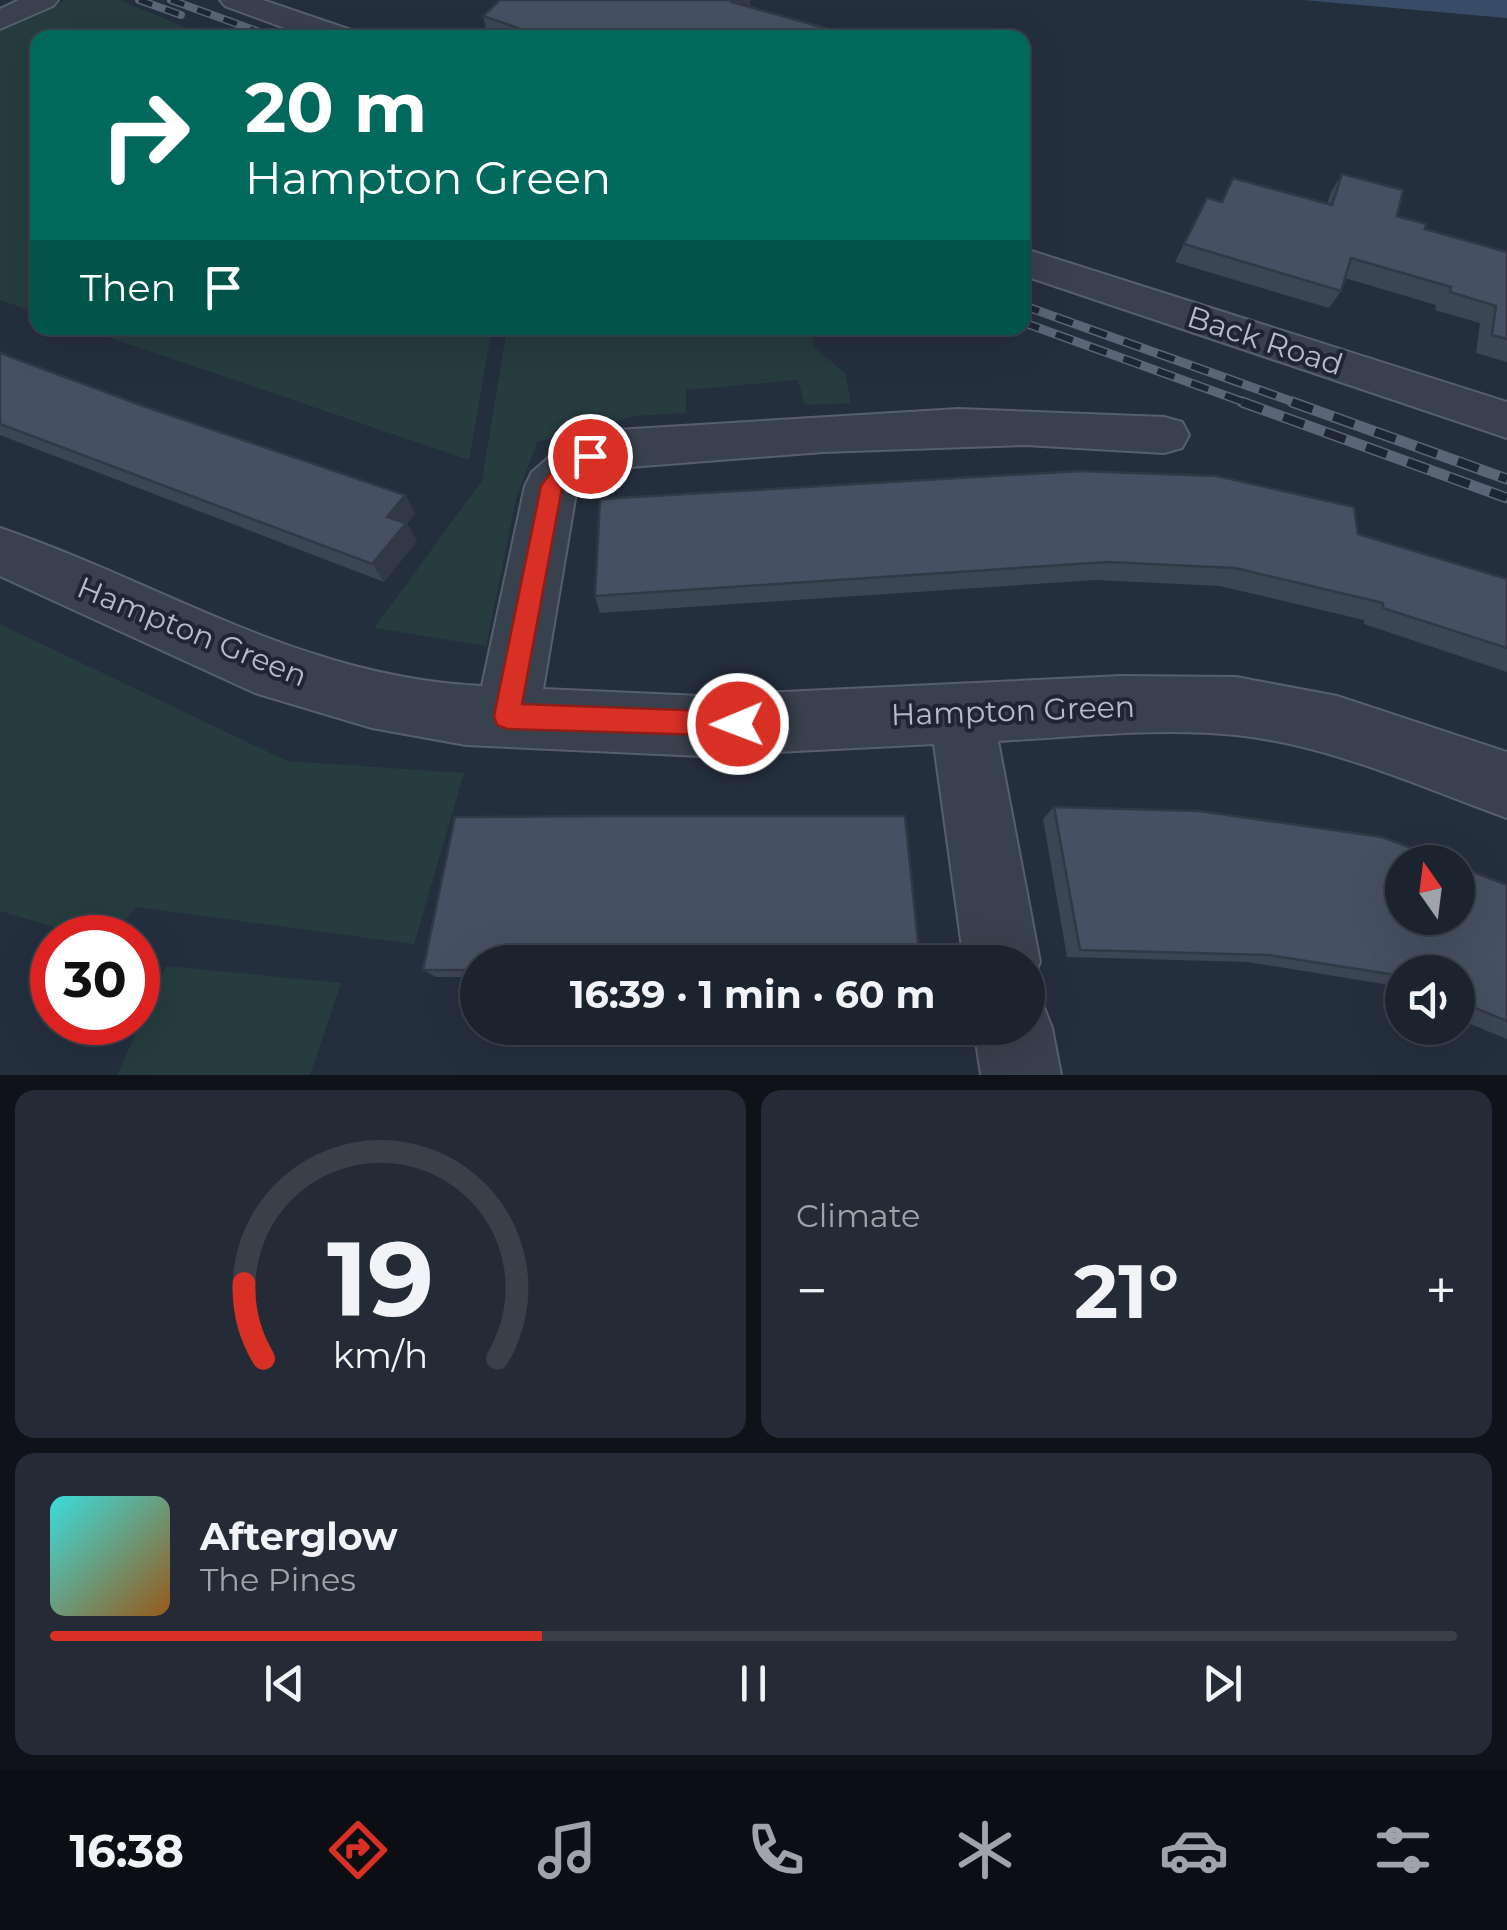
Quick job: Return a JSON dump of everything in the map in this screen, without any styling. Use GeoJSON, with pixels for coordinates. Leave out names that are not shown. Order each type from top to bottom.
{"type":"FeatureCollection","features":[{"type":"Feature","properties":{"kind":"street"},"geometry":{"type":"LineString","coordinates":[[0,20],[43,0]]}},
{"type":"Feature","properties":{"kind":"street"},"geometry":{"type":"LineString","coordinates":[[235,0],[319,30]]}},
{"type":"Feature","properties":{"kind":"street","name":"Back Road"},"geometry":{"type":"LineString","coordinates":[[1030,264],[1507,420]]}},
{"type":"Feature","properties":{"kind":"street"},"geometry":{"type":"LineString","coordinates":[[507,716],[552,486],[564,470],[590,456],[618,449],[924,426],[1076,426],[1164,434]]}},
{"type":"Feature","properties":{"kind":"street","name":"Hampton Green"},"geometry":{"type":"LineString","coordinates":[[0,551],[276,672],[372,699],[466,714],[701,726],[1121,706],[1236,706],[1336,726],[1507,786]]}},
{"type":"Feature","properties":{"kind":"street"},"geometry":{"type":"LineString","coordinates":[[961,713],[999,945]]}},
{"type":"Feature","properties":{"kind":"street"},"geometry":{"type":"LineString","coordinates":[[1016,1045],[1021,1075]]}},
{"type":"Feature","properties":{"kind":"green space"},"geometry":{"type":"Polygon","coordinates":[[[66,0],[119,0],[192,30],[30,30],[30,311],[0,300],[0,31],[66,0]]]}},
{"type":"Feature","properties":{"kind":"green space"},"geometry":{"type":"Polygon","coordinates":[[[102,335],[491,335],[469,460],[102,335]]]}},
{"type":"Feature","properties":{"kind":"green space"},"geometry":{"type":"Polygon","coordinates":[[[506,335],[812,335],[813,346],[845,373],[851,403],[805,405],[798,380],[686,390],[686,413],[634,416],[537,442],[516,499],[486,646],[374,628],[482,481],[506,335]]]}},
{"type":"Feature","properties":{"kind":"green space"},"geometry":{"type":"Polygon","coordinates":[[[0,624],[287,761],[464,773],[414,944],[136,907],[130,915],[30,915],[30,920],[0,911],[0,624]]]}},
{"type":"Feature","properties":{"kind":"green space"},"geometry":{"type":"Polygon","coordinates":[[[166,966],[341,983],[310,1075],[117,1075],[130,1045],[160,1045],[160,979],[166,966]]]}},
{"type":"Feature","properties":{"kind":"water"},"geometry":{"type":"Polygon","coordinates":[[[1303,0],[1507,0],[1507,18],[1303,0]]]}},
{"type":"Feature","properties":{"kind":"building"},"geometry":{"type":"Polygon","coordinates":[[[500,0],[735,0],[732,2],[832,30],[524,30],[483,16],[500,0]]]}},
{"type":"Feature","properties":{"kind":"building"},"geometry":{"type":"Polygon","coordinates":[[[1342,174],[1403,190],[1397,216],[1426,224],[1425,229],[1507,252],[1507,339],[1492,335],[1496,306],[1450,292],[1451,287],[1351,258],[1341,291],[1184,244],[1207,198],[1222,202],[1233,178],[1332,205],[1342,174]]]}},
{"type":"Feature","properties":{"kind":"building"},"geometry":{"type":"Polygon","coordinates":[[[0,353],[405,495],[387,517],[406,523],[372,564],[0,424],[0,353]]]}},
{"type":"Feature","properties":{"kind":"building"},"geometry":{"type":"Polygon","coordinates":[[[1080,471],[1217,476],[1354,507],[1358,534],[1507,579],[1507,648],[1383,608],[1383,603],[1235,568],[1107,562],[595,596],[600,499],[1080,471]]]}},
{"type":"Feature","properties":{"kind":"building"},"geometry":{"type":"Polygon","coordinates":[[[1054,807],[1199,811],[1382,837],[1403,845],[1385,845],[1385,935],[1475,935],[1475,873],[1507,885],[1507,1021],[1475,1008],[1475,955],[1385,955],[1385,973],[1269,955],[1080,950],[1054,807]]]}},
{"type":"Feature","properties":{"kind":"building"},"geometry":{"type":"Polygon","coordinates":[[[905,816],[918,945],[460,945],[460,970],[423,970],[455,817],[905,816]]]}},
{"type":"Feature","properties":{"kind":"railway"},"geometry":{"type":"LineString","coordinates":[[139,0],[181,15]]}},
{"type":"Feature","properties":{"kind":"railway"},"geometry":{"type":"LineString","coordinates":[[171,0],[254,30]]}},
{"type":"Feature","properties":{"kind":"railway"},"geometry":{"type":"LineString","coordinates":[[1030,308],[1299,404]]}},
{"type":"Feature","properties":{"kind":"railway"},"geometry":{"type":"LineString","coordinates":[[1030,325],[1249,404]]}},
{"type":"Feature","properties":{"kind":"railway"},"geometry":{"type":"LineString","coordinates":[[1242,402],[1507,498]]}},
{"type":"Feature","properties":{"kind":"railway"},"geometry":{"type":"LineString","coordinates":[[1292,402],[1507,479]]}},
{"type":"Feature","properties":{"kind":"route"},"geometry":{"type":"LineString","coordinates":[[590,456],[564,470],[552,486],[507,716],[701,726],[738,724]]}}]}
